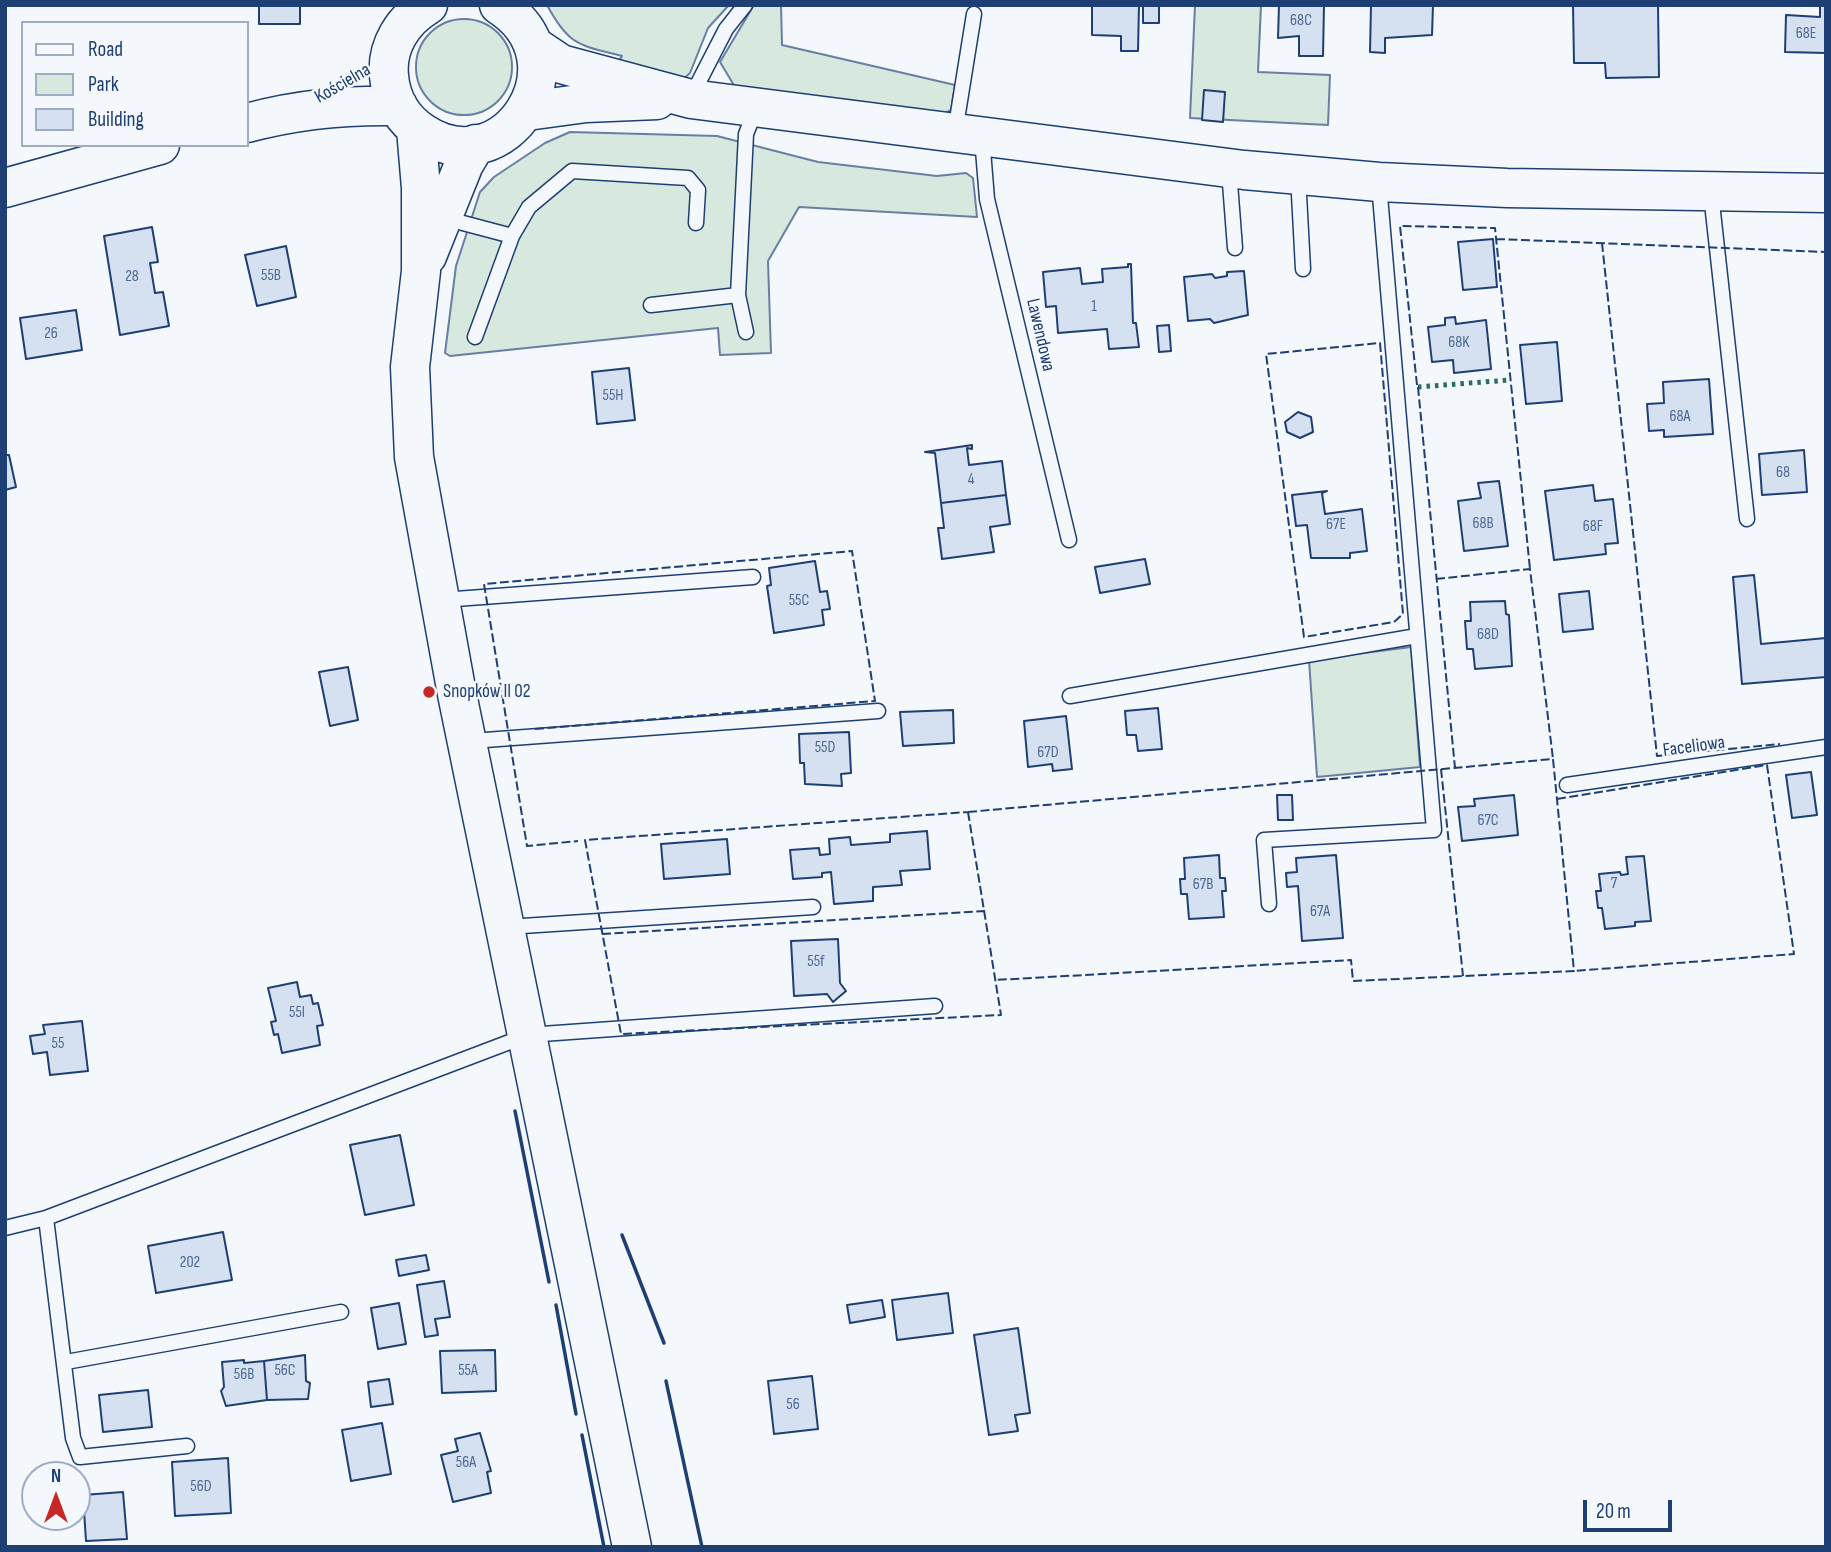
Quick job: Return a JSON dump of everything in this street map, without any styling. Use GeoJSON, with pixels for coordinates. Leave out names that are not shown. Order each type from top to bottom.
{"type":"FeatureCollection","features":[{"type":"Feature","properties":{"kind":"street"},"geometry":{"type":"LineString","coordinates":[[428,5],[401,30],[390,56],[388,74],[407,117],[422,188],[421,271],[410,367],[414,457],[468,746],[632,1547]]}},
{"type":"Feature","properties":{"kind":"street"},"geometry":{"type":"LineString","coordinates":[[499,5],[512,14],[534,46],[562,64],[691,99],[1229,168],[1379,182],[1711,192],[1826,192]]}},
{"type":"Feature","properties":{"kind":"street"},"geometry":{"type":"LineString","coordinates":[[407,117],[444,143],[476,144],[505,133],[527,111],[538,79],[534,46]]}},
{"type":"Feature","properties":{"kind":"street","name":"Kościelna"},"geometry":{"type":"LineString","coordinates":[[295,110],[390,56]]}},
{"type":"Feature","properties":{"kind":"street"},"geometry":{"type":"LineString","coordinates":[[527,111],[586,103],[691,99]]}},
{"type":"Feature","properties":{"kind":"street","name":"Kościelna"},"geometry":{"type":"LineString","coordinates":[[248,123],[295,110],[349,105],[407,117]]}},
{"type":"Feature","properties":{"kind":"street"},"geometry":{"type":"LineString","coordinates":[[421,271],[464,164],[476,144]]}},
{"type":"Feature","properties":{"kind":"street"},"geometry":{"type":"LineString","coordinates":[[5,188],[153,147]]}},
{"type":"Feature","properties":{"kind":"lane"},"geometry":{"type":"LineString","coordinates":[[691,99],[726,29],[746,5]]}},
{"type":"Feature","properties":{"kind":"lane","name":"Lawendowa"},"geometry":{"type":"LineString","coordinates":[[974,14],[969,135],[987,199],[1069,541]]}},
{"type":"Feature","properties":{"kind":"lane"},"geometry":{"type":"LineString","coordinates":[[746,332],[738,295],[746,134],[757,108]]}},
{"type":"Feature","properties":{"kind":"lane"},"geometry":{"type":"LineString","coordinates":[[1229,168],[1235,248]]}},
{"type":"Feature","properties":{"kind":"lane"},"geometry":{"type":"LineString","coordinates":[[475,337],[512,236],[528,207],[572,171],[688,178],[698,190],[696,223]]}},
{"type":"Feature","properties":{"kind":"lane"},"geometry":{"type":"LineString","coordinates":[[1298,175],[1304,269]]}},
{"type":"Feature","properties":{"kind":"lane"},"geometry":{"type":"LineString","coordinates":[[1269,904],[1264,840],[1434,830],[1379,182]]}},
{"type":"Feature","properties":{"kind":"lane"},"geometry":{"type":"LineString","coordinates":[[1711,192],[1716,217],[1747,519]]}},
{"type":"Feature","properties":{"kind":"lane"},"geometry":{"type":"LineString","coordinates":[[444,218],[512,236]]}},
{"type":"Feature","properties":{"kind":"lane"},"geometry":{"type":"LineString","coordinates":[[651,305],[738,295]]}},
{"type":"Feature","properties":{"kind":"lane"},"geometry":{"type":"LineString","coordinates":[[440,600],[753,577]]}},
{"type":"Feature","properties":{"kind":"lane"},"geometry":{"type":"LineString","coordinates":[[1070,696],[1417,636]]}},
{"type":"Feature","properties":{"kind":"lane"},"geometry":{"type":"LineString","coordinates":[[468,746],[485,740],[878,711]]}},
{"type":"Feature","properties":{"kind":"lane","name":"Faceliowa"},"geometry":{"type":"LineString","coordinates":[[1567,785],[1826,747]]}},
{"type":"Feature","properties":{"kind":"lane"},"geometry":{"type":"LineString","coordinates":[[505,927],[813,907]]}},
{"type":"Feature","properties":{"kind":"lane"},"geometry":{"type":"LineString","coordinates":[[5,1228],[46,1218],[528,1035],[935,1006]]}},
{"type":"Feature","properties":{"kind":"lane"},"geometry":{"type":"LineString","coordinates":[[46,1218],[66,1362],[73,1438],[80,1457],[187,1446]]}},
{"type":"Feature","properties":{"kind":"lane"},"geometry":{"type":"LineString","coordinates":[[66,1362],[341,1312]]}},
{"type":"Feature","properties":{"kind":"green space"},"geometry":{"type":"Polygon","coordinates":[[[547,5],[729,5],[708,28],[690,73],[680,82],[615,68],[622,56],[577,42],[562,29],[547,5]]]}},
{"type":"Feature","properties":{"kind":"green space"},"geometry":{"type":"Polygon","coordinates":[[[754,5],[781,5],[782,45],[955,85],[951,110],[937,117],[741,97],[720,62],[754,5]]]}},
{"type":"Feature","properties":{"kind":"green space"},"geometry":{"type":"Polygon","coordinates":[[[1195,5],[1261,5],[1258,72],[1330,75],[1328,125],[1190,118],[1195,5]]]}},
{"type":"Feature","properties":{"kind":"green space"},"geometry":{"type":"Polygon","coordinates":[[[464,19],[482,23],[498,33],[508,49],[512,67],[508,85],[498,101],[482,111],[464,115],[446,111],[430,101],[420,85],[416,67],[420,49],[430,33],[446,23],[464,19]]]}},
{"type":"Feature","properties":{"kind":"green space"},"geometry":{"type":"Polygon","coordinates":[[[570,132],[717,136],[818,162],[937,176],[966,173],[973,178],[977,217],[799,207],[768,261],[771,353],[720,355],[718,328],[450,356],[445,353],[456,266],[480,192],[494,177],[545,143],[570,132]]]}},
{"type":"Feature","properties":{"kind":"green space"},"geometry":{"type":"Polygon","coordinates":[[[1411,647],[1420,767],[1317,777],[1309,660],[1411,647]]]}},
{"type":"Feature","properties":{"kind":"building"},"geometry":{"type":"Polygon","coordinates":[[[259,5],[300,5],[300,24],[259,24],[259,5]]]}},
{"type":"Feature","properties":{"kind":"building"},"geometry":{"type":"Polygon","coordinates":[[[1092,5],[1139,5],[1138,51],[1121,51],[1121,36],[1092,35],[1092,5]]]}},
{"type":"Feature","properties":{"kind":"building"},"geometry":{"type":"Polygon","coordinates":[[[1143,5],[1159,5],[1159,23],[1143,23],[1143,5]]]}},
{"type":"Feature","properties":{"kind":"building"},"geometry":{"type":"Polygon","coordinates":[[[1279,5],[1324,5],[1323,56],[1299,56],[1299,36],[1278,38],[1279,5]]]}},
{"type":"Feature","properties":{"kind":"building"},"geometry":{"type":"Polygon","coordinates":[[[1371,5],[1433,5],[1432,35],[1385,38],[1385,53],[1370,52],[1371,5]]]}},
{"type":"Feature","properties":{"kind":"building"},"geometry":{"type":"Polygon","coordinates":[[[1573,5],[1658,5],[1659,77],[1606,78],[1605,63],[1574,63],[1573,5]]]}},
{"type":"Feature","properties":{"kind":"building"},"geometry":{"type":"Polygon","coordinates":[[[1820,5],[1826,5],[1826,53],[1785,52],[1786,15],[1820,17],[1820,5]]]}},
{"type":"Feature","properties":{"kind":"building"},"geometry":{"type":"Polygon","coordinates":[[[1204,90],[1225,92],[1223,122],[1202,120],[1204,90]]]}},
{"type":"Feature","properties":{"kind":"building"},"geometry":{"type":"Polygon","coordinates":[[[152,227],[158,262],[150,263],[155,293],[163,292],[169,326],[120,335],[104,236],[152,227]]]}},
{"type":"Feature","properties":{"kind":"building"},"geometry":{"type":"Polygon","coordinates":[[[1493,239],[1497,287],[1463,290],[1458,242],[1493,239]]]}},
{"type":"Feature","properties":{"kind":"building"},"geometry":{"type":"Polygon","coordinates":[[[286,246],[296,297],[257,306],[245,255],[286,246]]]}},
{"type":"Feature","properties":{"kind":"building"},"geometry":{"type":"Polygon","coordinates":[[[1128,264],[1131,264],[1133,323],[1136,323],[1139,347],[1109,349],[1107,329],[1058,333],[1056,306],[1046,307],[1043,272],[1080,268],[1082,284],[1103,282],[1102,269],[1128,267],[1128,264]]]}},
{"type":"Feature","properties":{"kind":"building"},"geometry":{"type":"Polygon","coordinates":[[[1244,271],[1248,315],[1214,323],[1210,319],[1188,321],[1184,277],[1212,274],[1215,278],[1227,276],[1227,272],[1244,271]]]}},
{"type":"Feature","properties":{"kind":"building"},"geometry":{"type":"Polygon","coordinates":[[[76,310],[82,350],[26,359],[20,318],[76,310]]]}},
{"type":"Feature","properties":{"kind":"building"},"geometry":{"type":"Polygon","coordinates":[[[1455,317],[1456,324],[1486,320],[1491,369],[1454,373],[1453,360],[1432,362],[1428,327],[1445,325],[1445,318],[1455,317]]]}},
{"type":"Feature","properties":{"kind":"building"},"geometry":{"type":"Polygon","coordinates":[[[1169,325],[1171,351],[1159,352],[1157,326],[1169,325]]]}},
{"type":"Feature","properties":{"kind":"building"},"geometry":{"type":"Polygon","coordinates":[[[1557,342],[1562,401],[1526,404],[1520,345],[1557,342]]]}},
{"type":"Feature","properties":{"kind":"building"},"geometry":{"type":"Polygon","coordinates":[[[629,368],[635,420],[597,424],[592,372],[629,368]]]}},
{"type":"Feature","properties":{"kind":"building"},"geometry":{"type":"Polygon","coordinates":[[[1709,379],[1713,434],[1664,437],[1664,430],[1649,431],[1647,404],[1664,403],[1663,382],[1709,379]]]}},
{"type":"Feature","properties":{"kind":"building"},"geometry":{"type":"Polygon","coordinates":[[[1298,412],[1311,417],[1313,432],[1300,438],[1287,432],[1285,422],[1298,412]]]}},
{"type":"Feature","properties":{"kind":"building"},"geometry":{"type":"Polygon","coordinates":[[[972,445],[972,449],[967,448],[969,465],[1002,461],[1006,495],[941,503],[935,453],[925,452],[972,445]]]}},
{"type":"Feature","properties":{"kind":"building"},"geometry":{"type":"Polygon","coordinates":[[[1804,450],[1807,492],[1762,495],[1759,454],[1804,450]]]}},
{"type":"Feature","properties":{"kind":"building"},"geometry":{"type":"Polygon","coordinates":[[[5,455],[9,455],[16,487],[5,490],[5,455]]]}},
{"type":"Feature","properties":{"kind":"building"},"geometry":{"type":"Polygon","coordinates":[[[1499,481],[1508,546],[1464,551],[1458,501],[1481,498],[1478,483],[1499,481]]]}},
{"type":"Feature","properties":{"kind":"building"},"geometry":{"type":"Polygon","coordinates":[[[1593,485],[1595,501],[1613,499],[1618,543],[1605,544],[1606,554],[1554,560],[1545,491],[1593,485]]]}},
{"type":"Feature","properties":{"kind":"building"},"geometry":{"type":"Polygon","coordinates":[[[1327,491],[1322,493],[1325,514],[1362,509],[1367,551],[1350,553],[1350,558],[1311,558],[1307,525],[1296,526],[1292,495],[1327,491]]]}},
{"type":"Feature","properties":{"kind":"building"},"geometry":{"type":"Polygon","coordinates":[[[1006,495],[1010,524],[990,527],[994,552],[942,559],[938,528],[944,528],[941,503],[1006,495]]]}},
{"type":"Feature","properties":{"kind":"building"},"geometry":{"type":"Polygon","coordinates":[[[1145,559],[1150,584],[1100,593],[1095,567],[1145,559]]]}},
{"type":"Feature","properties":{"kind":"building"},"geometry":{"type":"Polygon","coordinates":[[[815,561],[820,592],[827,591],[830,609],[822,610],[824,625],[774,633],[767,586],[771,585],[769,568],[815,561]]]}},
{"type":"Feature","properties":{"kind":"building"},"geometry":{"type":"Polygon","coordinates":[[[1754,575],[1761,644],[1826,638],[1826,677],[1742,684],[1733,577],[1754,575]]]}},
{"type":"Feature","properties":{"kind":"building"},"geometry":{"type":"Polygon","coordinates":[[[1589,591],[1593,629],[1563,632],[1559,594],[1589,591]]]}},
{"type":"Feature","properties":{"kind":"building"},"geometry":{"type":"Polygon","coordinates":[[[1505,601],[1506,614],[1509,615],[1512,666],[1475,669],[1473,649],[1467,649],[1465,621],[1471,621],[1470,602],[1505,601]]]}},
{"type":"Feature","properties":{"kind":"building"},"geometry":{"type":"Polygon","coordinates":[[[348,667],[358,720],[330,726],[319,672],[348,667]]]}},
{"type":"Feature","properties":{"kind":"building"},"geometry":{"type":"Polygon","coordinates":[[[1158,708],[1162,749],[1138,751],[1136,735],[1127,735],[1125,711],[1158,708]]]}},
{"type":"Feature","properties":{"kind":"building"},"geometry":{"type":"Polygon","coordinates":[[[953,710],[954,743],[903,746],[900,712],[953,710]]]}},
{"type":"Feature","properties":{"kind":"building"},"geometry":{"type":"Polygon","coordinates":[[[1066,716],[1072,769],[1053,771],[1052,764],[1028,767],[1024,721],[1066,716]]]}},
{"type":"Feature","properties":{"kind":"building"},"geometry":{"type":"Polygon","coordinates":[[[849,732],[851,773],[841,774],[842,786],[805,784],[804,763],[800,763],[799,734],[849,732]]]}},
{"type":"Feature","properties":{"kind":"building"},"geometry":{"type":"Polygon","coordinates":[[[1811,772],[1817,815],[1792,818],[1786,775],[1811,772]]]}},
{"type":"Feature","properties":{"kind":"building"},"geometry":{"type":"Polygon","coordinates":[[[1277,795],[1292,795],[1293,820],[1278,820],[1277,795]]]}},
{"type":"Feature","properties":{"kind":"building"},"geometry":{"type":"Polygon","coordinates":[[[1514,795],[1518,835],[1462,841],[1458,807],[1475,806],[1474,799],[1514,795]]]}},
{"type":"Feature","properties":{"kind":"building"},"geometry":{"type":"Polygon","coordinates":[[[927,831],[930,869],[900,871],[902,885],[873,887],[873,901],[834,904],[831,872],[822,873],[822,877],[793,879],[790,850],[819,848],[820,855],[830,854],[829,839],[850,837],[851,845],[890,842],[890,834],[927,831]]]}},
{"type":"Feature","properties":{"kind":"building"},"geometry":{"type":"Polygon","coordinates":[[[727,839],[730,874],[664,879],[661,844],[727,839]]]}},
{"type":"Feature","properties":{"kind":"building"},"geometry":{"type":"Polygon","coordinates":[[[1219,855],[1220,878],[1225,878],[1226,891],[1222,891],[1224,917],[1189,919],[1187,894],[1181,894],[1180,879],[1185,879],[1184,858],[1219,855]]]}},
{"type":"Feature","properties":{"kind":"building"},"geometry":{"type":"Polygon","coordinates":[[[1336,855],[1343,938],[1302,941],[1298,886],[1287,887],[1286,873],[1297,872],[1296,858],[1336,855]]]}},
{"type":"Feature","properties":{"kind":"building"},"geometry":{"type":"Polygon","coordinates":[[[1644,856],[1651,921],[1635,922],[1635,926],[1605,929],[1596,891],[1601,891],[1599,874],[1628,874],[1626,857],[1644,856]]]}},
{"type":"Feature","properties":{"kind":"building"},"geometry":{"type":"Polygon","coordinates":[[[838,939],[840,983],[846,991],[833,1002],[827,994],[794,996],[791,941],[838,939]]]}},
{"type":"Feature","properties":{"kind":"building"},"geometry":{"type":"Polygon","coordinates":[[[297,982],[300,997],[311,995],[313,1004],[318,1003],[323,1025],[317,1026],[320,1045],[282,1053],[278,1034],[274,1035],[271,1022],[276,1021],[268,988],[297,982]]]}},
{"type":"Feature","properties":{"kind":"building"},"geometry":{"type":"Polygon","coordinates":[[[82,1021],[88,1071],[50,1075],[47,1052],[33,1054],[30,1036],[45,1034],[43,1025],[82,1021]]]}},
{"type":"Feature","properties":{"kind":"building"},"geometry":{"type":"Polygon","coordinates":[[[400,1135],[414,1205],[365,1215],[350,1145],[400,1135]]]}},
{"type":"Feature","properties":{"kind":"building"},"geometry":{"type":"Polygon","coordinates":[[[223,1232],[232,1280],[156,1293],[148,1246],[223,1232]]]}},
{"type":"Feature","properties":{"kind":"building"},"geometry":{"type":"Polygon","coordinates":[[[426,1255],[429,1270],[399,1276],[396,1260],[426,1255]]]}},
{"type":"Feature","properties":{"kind":"building"},"geometry":{"type":"Polygon","coordinates":[[[444,1281],[450,1317],[435,1319],[438,1335],[425,1337],[417,1285],[444,1281]]]}},
{"type":"Feature","properties":{"kind":"building"},"geometry":{"type":"Polygon","coordinates":[[[948,1293],[953,1333],[897,1340],[892,1300],[948,1293]]]}},
{"type":"Feature","properties":{"kind":"building"},"geometry":{"type":"Polygon","coordinates":[[[882,1300],[885,1317],[850,1323],[847,1305],[882,1300]]]}},
{"type":"Feature","properties":{"kind":"building"},"geometry":{"type":"Polygon","coordinates":[[[399,1303],[406,1344],[378,1349],[371,1308],[399,1303]]]}},
{"type":"Feature","properties":{"kind":"building"},"geometry":{"type":"Polygon","coordinates":[[[1018,1328],[1030,1413],[1015,1415],[1018,1431],[989,1435],[974,1335],[1018,1328]]]}},
{"type":"Feature","properties":{"kind":"building"},"geometry":{"type":"Polygon","coordinates":[[[495,1350],[496,1391],[442,1393],[440,1351],[495,1350]]]}},
{"type":"Feature","properties":{"kind":"building"},"geometry":{"type":"Polygon","coordinates":[[[305,1355],[306,1381],[310,1383],[308,1399],[267,1400],[264,1361],[305,1355]]]}},
{"type":"Feature","properties":{"kind":"building"},"geometry":{"type":"Polygon","coordinates":[[[244,1360],[244,1363],[264,1361],[267,1400],[226,1406],[221,1391],[224,1387],[222,1362],[244,1360]]]}},
{"type":"Feature","properties":{"kind":"building"},"geometry":{"type":"Polygon","coordinates":[[[812,1376],[818,1429],[774,1434],[768,1381],[812,1376]]]}},
{"type":"Feature","properties":{"kind":"building"},"geometry":{"type":"Polygon","coordinates":[[[389,1379],[393,1404],[371,1407],[368,1382],[389,1379]]]}},
{"type":"Feature","properties":{"kind":"building"},"geometry":{"type":"Polygon","coordinates":[[[148,1390],[152,1427],[103,1432],[99,1395],[148,1390]]]}},
{"type":"Feature","properties":{"kind":"building"},"geometry":{"type":"Polygon","coordinates":[[[382,1423],[391,1474],[351,1481],[342,1430],[382,1423]]]}},
{"type":"Feature","properties":{"kind":"building"},"geometry":{"type":"Polygon","coordinates":[[[480,1433],[491,1471],[487,1472],[491,1493],[453,1502],[441,1455],[458,1451],[455,1439],[480,1433]]]}},
{"type":"Feature","properties":{"kind":"building"},"geometry":{"type":"Polygon","coordinates":[[[228,1458],[231,1513],[175,1516],[172,1462],[228,1458]]]}},
{"type":"Feature","properties":{"kind":"building"},"geometry":{"type":"Polygon","coordinates":[[[123,1492],[127,1539],[86,1541],[85,1531],[91,1531],[91,1494],[123,1492]]]}},
{"type":"Feature","properties":{"kind":"hedge"},"geometry":{"type":"LineString","coordinates":[[1418,387],[1510,380]]}},
{"type":"Feature","properties":{"kind":"fence"},"geometry":{"type":"LineString","coordinates":[[1417,385],[1400,226],[1495,228],[1530,569]]}},
{"type":"Feature","properties":{"kind":"fence"},"geometry":{"type":"LineString","coordinates":[[1496,239],[1826,252]]}},
{"type":"Feature","properties":{"kind":"fence"},"geometry":{"type":"LineString","coordinates":[[1602,243],[1657,756],[1780,744]]}},
{"type":"Feature","properties":{"kind":"fence"},"geometry":{"type":"LineString","coordinates":[[1380,343],[1403,614],[1394,622],[1304,637],[1266,354],[1380,343]]}},
{"type":"Feature","properties":{"kind":"fence"},"geometry":{"type":"LineString","coordinates":[[1418,387],[1455,768]]}},
{"type":"Feature","properties":{"kind":"fence"},"geometry":{"type":"LineString","coordinates":[[535,729],[875,701],[852,551],[484,584],[527,846],[578,841]]}},
{"type":"Feature","properties":{"kind":"fence"},"geometry":{"type":"LineString","coordinates":[[1436,579],[1530,569],[1553,759]]}},
{"type":"Feature","properties":{"kind":"fence"},"geometry":{"type":"LineString","coordinates":[[968,812],[1553,759],[1574,971],[1353,981],[1351,960],[995,980]]}},
{"type":"Feature","properties":{"kind":"fence"},"geometry":{"type":"LineString","coordinates":[[1557,799],[1767,765],[1794,954],[1574,971]]}},
{"type":"Feature","properties":{"kind":"fence"},"geometry":{"type":"LineString","coordinates":[[1441,769],[1463,976]]}},
{"type":"Feature","properties":{"kind":"fence"},"geometry":{"type":"LineString","coordinates":[[968,812],[1001,1015],[621,1034],[585,840],[968,812]]}},
{"type":"Feature","properties":{"kind":"fence"},"geometry":{"type":"LineString","coordinates":[[602,934],[985,911]]}},
{"type":"Feature","properties":{"kind":"wall"},"geometry":{"type":"LineString","coordinates":[[515,1111],[549,1282]]}},
{"type":"Feature","properties":{"kind":"wall"},"geometry":{"type":"LineString","coordinates":[[622,1235],[664,1343]]}},
{"type":"Feature","properties":{"kind":"wall"},"geometry":{"type":"LineString","coordinates":[[556,1305],[576,1414]]}},
{"type":"Feature","properties":{"kind":"wall"},"geometry":{"type":"LineString","coordinates":[[666,1381],[702,1547]]}},
{"type":"Feature","properties":{"kind":"wall"},"geometry":{"type":"LineString","coordinates":[[582,1435],[604,1547]]}},
{"type":"Feature","properties":{"kind":"place","name":"Snopków II 02"},"geometry":{"type":"Point","coordinates":[429,692]}}]}
